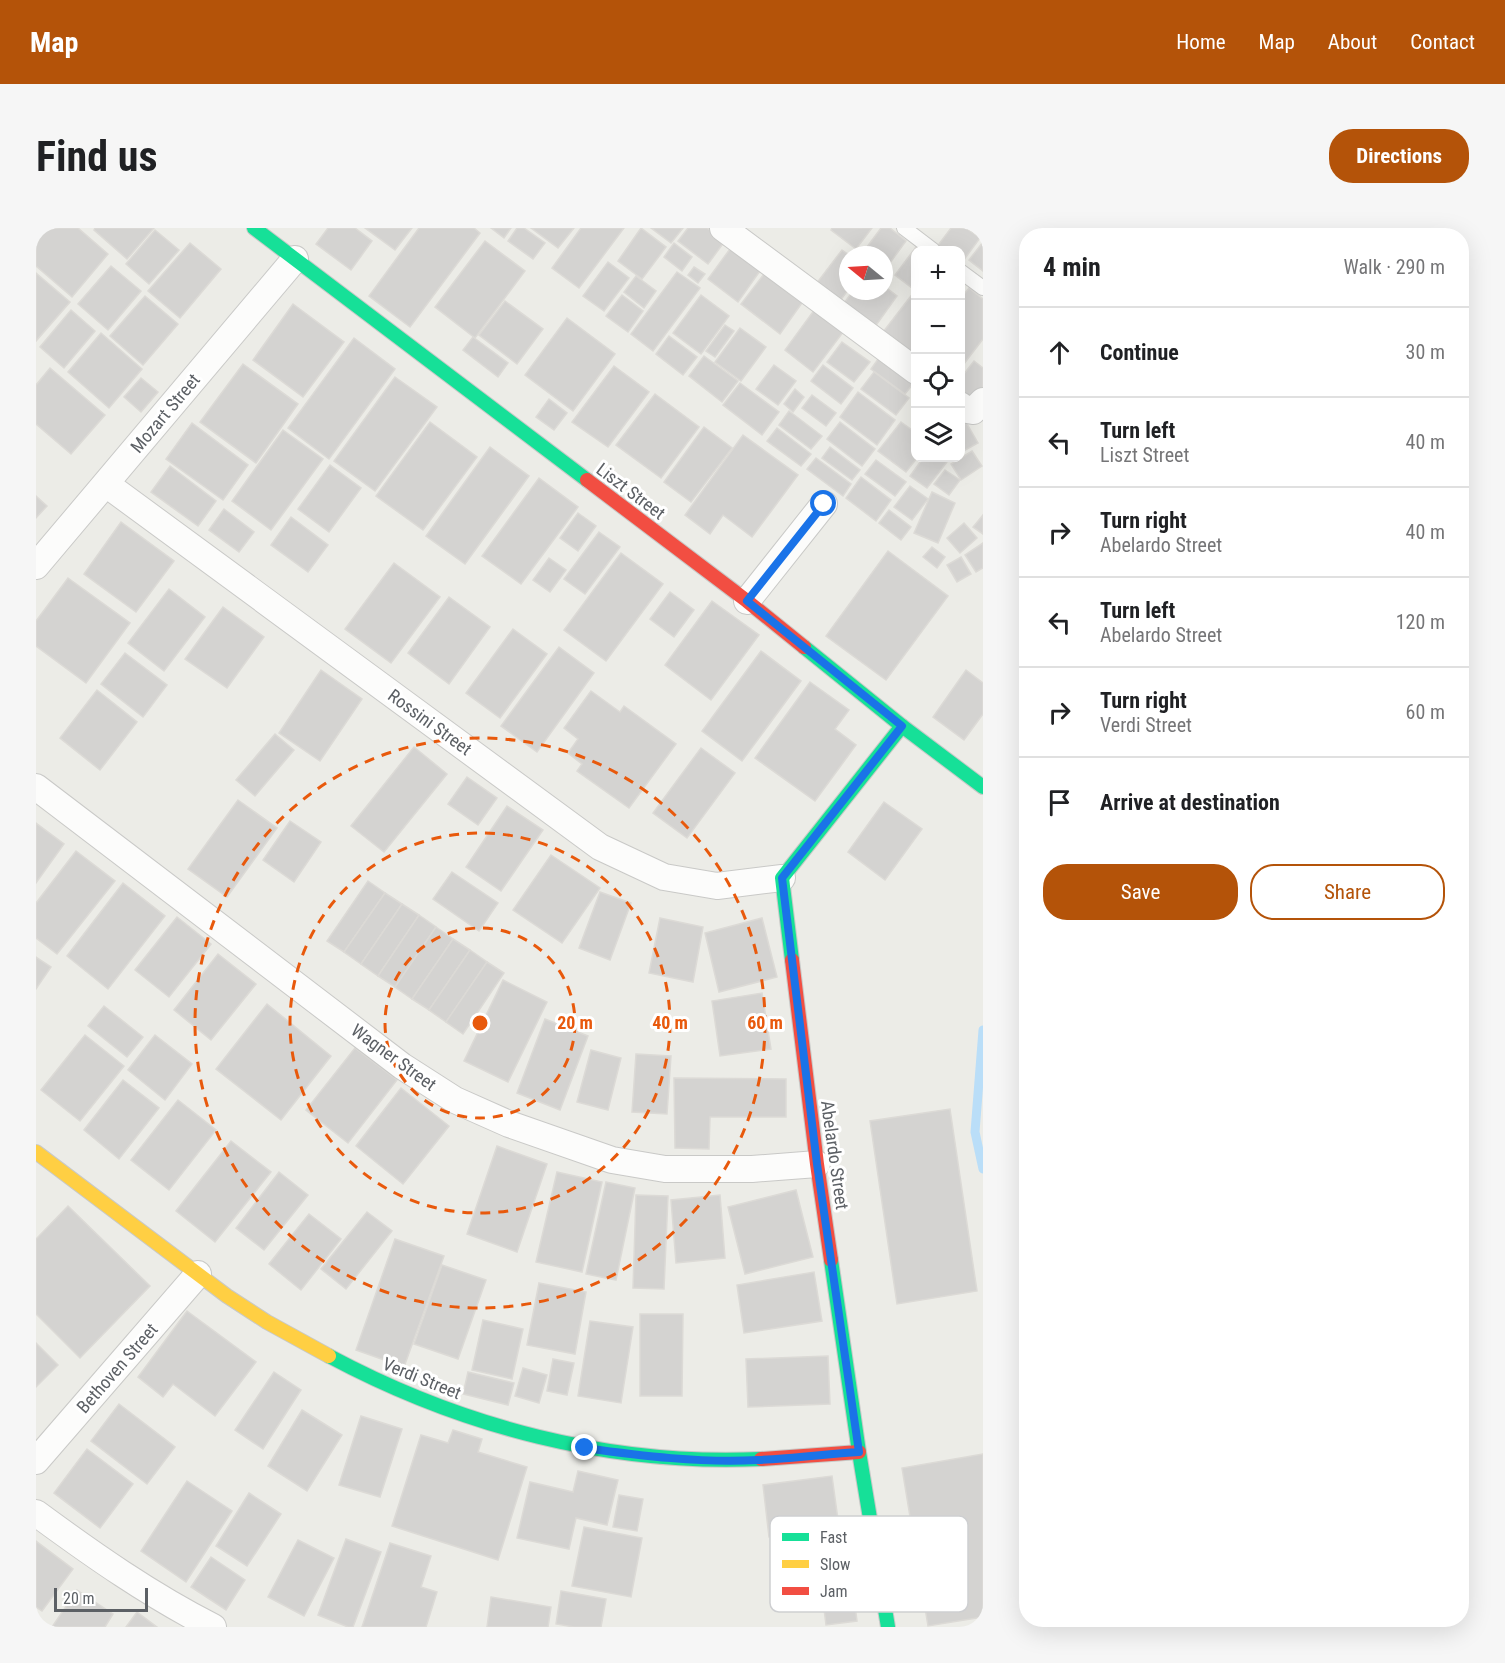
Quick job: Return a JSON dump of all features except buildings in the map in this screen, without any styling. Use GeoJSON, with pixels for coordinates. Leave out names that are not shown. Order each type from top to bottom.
{"type":"FeatureCollection","features":[{"type":"Feature","properties":{"kind":"street","name":"Liszt Street"},"geometry":{"type":"LineString","coordinates":[[254,228],[747,601],[902,726],[983,787]]}},
{"type":"Feature","properties":{"kind":"street"},"geometry":{"type":"LineString","coordinates":[[736,232],[911,368]]}},
{"type":"Feature","properties":{"kind":"street","name":"Mozart Street"},"geometry":{"type":"LineString","coordinates":[[36,566],[295,260]]}},
{"type":"Feature","properties":{"kind":"street"},"geometry":{"type":"LineString","coordinates":[[964,408],[974,411],[983,401]]}},
{"type":"Feature","properties":{"kind":"street","name":"Rossini Street"},"geometry":{"type":"LineString","coordinates":[[106,484],[600,847],[664,877],[717,886],[782,878]]}},
{"type":"Feature","properties":{"kind":"street"},"geometry":{"type":"LineString","coordinates":[[747,601],[824,504]]}},
{"type":"Feature","properties":{"kind":"street"},"geometry":{"type":"LineString","coordinates":[[782,878],[902,726]]}},
{"type":"Feature","properties":{"kind":"street","name":"Wagner Street"},"geometry":{"type":"LineString","coordinates":[[36,787],[402,1066],[455,1100],[509,1124],[612,1160],[665,1169],[752,1169],[817,1164]]}},
{"type":"Feature","properties":{"kind":"street","name":"Abelardo Street"},"geometry":{"type":"LineString","coordinates":[[782,878],[817,1164],[870,1516]]}},
{"type":"Feature","properties":{"kind":"street","name":"Verdi Street"},"geometry":{"type":"LineString","coordinates":[[36,1152],[257,1316],[340,1363],[388,1386],[439,1406],[522,1433],[585,1448],[646,1457],[758,1460],[859,1452]]}},
{"type":"Feature","properties":{"kind":"street","name":"Bethoven Street"},"geometry":{"type":"LineString","coordinates":[[36,1461],[198,1274]]}},
{"type":"Feature","properties":{"kind":"street"},"geometry":{"type":"LineString","coordinates":[[36,1513],[90,1553],[171,1606],[213,1627]]}},
{"type":"Feature","properties":{"kind":"street","name":"Abelardo Street"},"geometry":{"type":"LineString","coordinates":[[886,1612],[888,1627]]}},
{"type":"Feature","properties":{"kind":"lane"},"geometry":{"type":"LineString","coordinates":[[904,228],[928,246]]}},
{"type":"Feature","properties":{"kind":"lane"},"geometry":{"type":"LineString","coordinates":[[965,275],[983,288]]}},
{"type":"Feature","properties":{"kind":"waterway"},"geometry":{"type":"LineString","coordinates":[[983,1030],[975,1132],[983,1169]]}},
{"type":"Feature","properties":{"kind":"traffic: fast"},"geometry":{"type":"LineString","coordinates":[[254,228],[587,480]]}},
{"type":"Feature","properties":{"kind":"traffic: fast"},"geometry":{"type":"LineString","coordinates":[[804,647],[902,726],[983,787]]}},
{"type":"Feature","properties":{"kind":"traffic: fast"},"geometry":{"type":"LineString","coordinates":[[792,960],[782,878],[902,726]]}},
{"type":"Feature","properties":{"kind":"traffic: fast"},"geometry":{"type":"LineString","coordinates":[[831,1260],[870,1516]]}},
{"type":"Feature","properties":{"kind":"traffic: fast"},"geometry":{"type":"LineString","coordinates":[[329,1356],[431,1403],[484,1422],[538,1437],[648,1456],[761,1459]]}},
{"type":"Feature","properties":{"kind":"traffic: fast"},"geometry":{"type":"LineString","coordinates":[[886,1612],[888,1627]]}},
{"type":"Feature","properties":{"kind":"traffic: slow"},"geometry":{"type":"LineString","coordinates":[[36,1152],[227,1296],[267,1322],[329,1356]]}},
{"type":"Feature","properties":{"kind":"traffic: jam"},"geometry":{"type":"LineString","coordinates":[[587,480],[804,647]]}},
{"type":"Feature","properties":{"kind":"traffic: jam"},"geometry":{"type":"LineString","coordinates":[[792,960],[831,1260]]}},
{"type":"Feature","properties":{"kind":"traffic: jam"},"geometry":{"type":"LineString","coordinates":[[761,1459],[859,1452]]}},
{"type":"Feature","properties":{"kind":"route"},"geometry":{"type":"LineString","coordinates":[[585,1448],[646,1457],[703,1460],[758,1460],[859,1452],[817,1164],[782,878],[902,726],[747,601],[824,504]]}}]}
